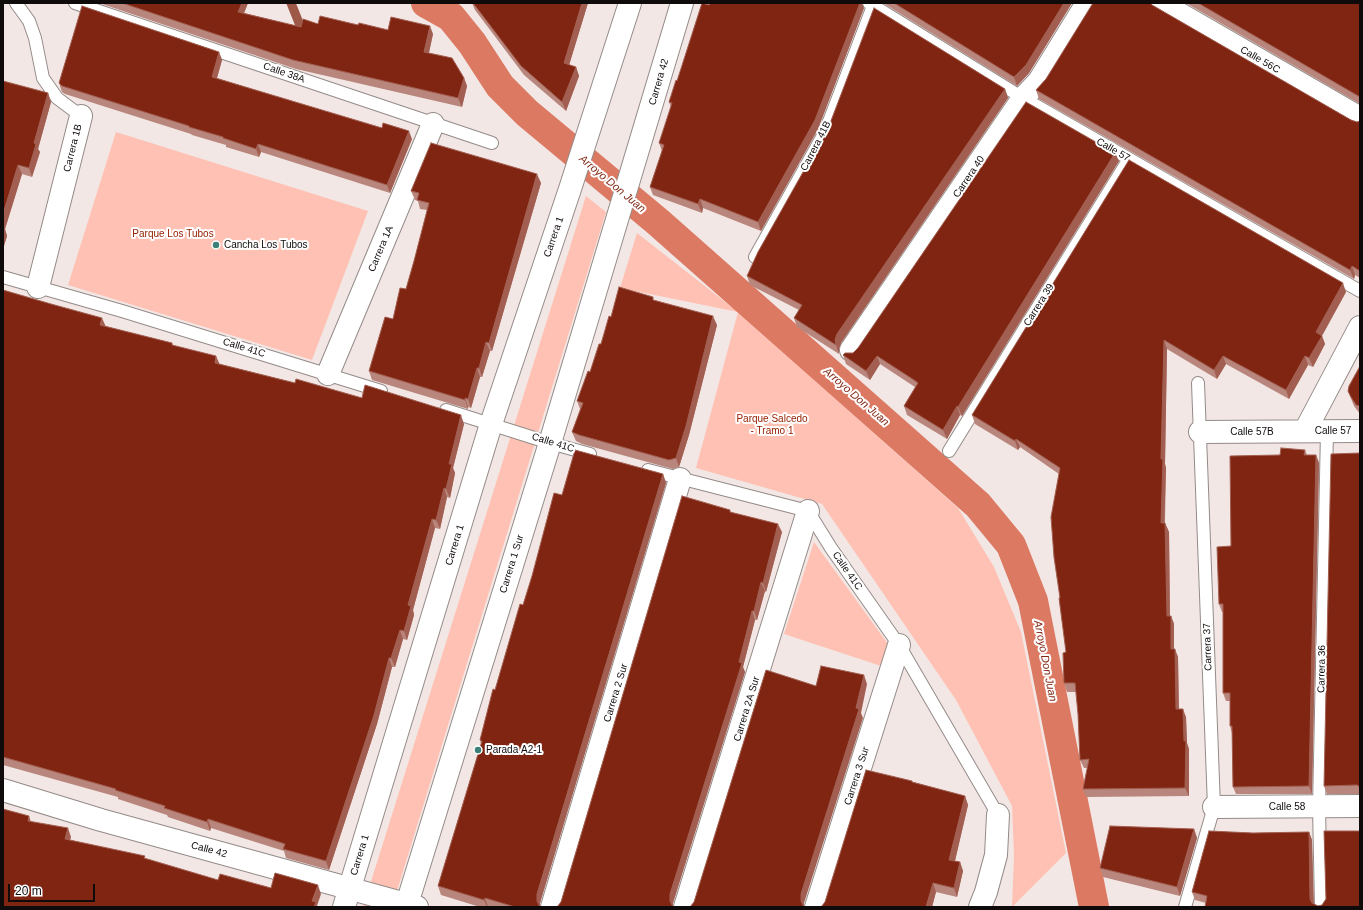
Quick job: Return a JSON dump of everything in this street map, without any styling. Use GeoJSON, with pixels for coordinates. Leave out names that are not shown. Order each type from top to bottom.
{"type":"FeatureCollection","features":[{"type":"Feature","properties":{"kind":"street","name":"Carrera 1"},"geometry":{"type":"LineString","coordinates":[[347,898],[491,424],[572,185],[630,3]]}},
{"type":"Feature","properties":{"kind":"street","name":"Carrera 42"},"geometry":{"type":"LineString","coordinates":[[616,221],[682,3]]}},
{"type":"Feature","properties":{"kind":"street","name":"Carrera 40"},"geometry":{"type":"LineString","coordinates":[[851,350],[1023,98],[1039,81],[1087,3]]}},
{"type":"Feature","properties":{"kind":"street","name":"Calle 56C"},"geometry":{"type":"LineString","coordinates":[[1161,3],[1360,118]]}},
{"type":"Feature","properties":{"kind":"street","name":"Carrera 1B"},"geometry":{"type":"LineString","coordinates":[[38,287],[81,116]]}},
{"type":"Feature","properties":{"kind":"street","name":"Carrera 1A"},"geometry":{"type":"LineString","coordinates":[[328,374],[433,124]]}},
{"type":"Feature","properties":{"kind":"street","name":"Carrera 1 Sur"},"geometry":{"type":"LineString","coordinates":[[410,906],[616,221]]}},
{"type":"Feature","properties":{"kind":"street"},"geometry":{"type":"LineString","coordinates":[[1305,431],[1360,327]]}},
{"type":"Feature","properties":{"kind":"street","name":"Calle 57"},"geometry":{"type":"LineString","coordinates":[[1305,431],[1360,431]]}},
{"type":"Feature","properties":{"kind":"street","name":"Calle 57B"},"geometry":{"type":"LineString","coordinates":[[1200,432],[1305,431]]}},
{"type":"Feature","properties":{"kind":"street","name":"Carrera 2 Sur"},"geometry":{"type":"LineString","coordinates":[[552,907],[680,479]]}},
{"type":"Feature","properties":{"kind":"street","name":"Carrera 2A Sur"},"geometry":{"type":"LineString","coordinates":[[685,907],[808,511]]}},
{"type":"Feature","properties":{"kind":"street","name":"Carrera 3 Sur"},"geometry":{"type":"LineString","coordinates":[[816,907],[899,645]]}},
{"type":"Feature","properties":{"kind":"street","name":"Calle 42"},"geometry":{"type":"LineString","coordinates":[[3,790],[130,828],[347,898],[410,906]]}},
{"type":"Feature","properties":{"kind":"street","name":"Calle 58"},"geometry":{"type":"LineString","coordinates":[[1214,807],[1360,806]]}},
{"type":"Feature","properties":{"kind":"street"},"geometry":{"type":"LineString","coordinates":[[980,907],[986,892],[996,855],[998,815]]}},
{"type":"Feature","properties":{"kind":"lane","name":"Carrera 1B"},"geometry":{"type":"LineString","coordinates":[[16,3],[29,21],[36,38],[43,78],[57,98],[81,116]]}},
{"type":"Feature","properties":{"kind":"lane","name":"Calle 38A"},"geometry":{"type":"LineString","coordinates":[[75,3],[492,143]]}},
{"type":"Feature","properties":{"kind":"lane","name":"Calle 57"},"geometry":{"type":"LineString","coordinates":[[871,4],[1023,98],[1360,291]]}},
{"type":"Feature","properties":{"kind":"lane","name":"Carrera 41B"},"geometry":{"type":"LineString","coordinates":[[755,257],[825,132],[871,4]]}},
{"type":"Feature","properties":{"kind":"lane","name":"Carrera 39"},"geometry":{"type":"LineString","coordinates":[[949,450],[1129,159]]}},
{"type":"Feature","properties":{"kind":"lane","name":"Calle 41C"},"geometry":{"type":"LineString","coordinates":[[3,277],[122,311],[395,395]]}},
{"type":"Feature","properties":{"kind":"lane","name":"Carrera 37"},"geometry":{"type":"LineString","coordinates":[[1185,907],[1214,807],[1198,383]]}},
{"type":"Feature","properties":{"kind":"lane","name":"Calle 41C"},"geometry":{"type":"LineString","coordinates":[[432,406],[550,443],[604,458]]}},
{"type":"Feature","properties":{"kind":"lane","name":"Carrera 36"},"geometry":{"type":"LineString","coordinates":[[1321,907],[1319,806],[1328,431]]}},
{"type":"Feature","properties":{"kind":"lane"},"geometry":{"type":"LineString","coordinates":[[634,466],[808,511]]}},
{"type":"Feature","properties":{"kind":"lane","name":"Calle 41C"},"geometry":{"type":"LineString","coordinates":[[808,511],[899,645],[998,815]]}},
{"type":"Feature","properties":{"kind":"green space","name":"Cancha Los Tubos"},"geometry":{"type":"Polygon","coordinates":[[[116,132],[368,211],[312,360],[68,285],[116,132]]]}},
{"type":"Feature","properties":{"kind":"green space"},"geometry":{"type":"Polygon","coordinates":[[[586,196],[606,212],[392,907],[363,907],[586,196]]]}},
{"type":"Feature","properties":{"kind":"green space"},"geometry":{"type":"Polygon","coordinates":[[[637,233],[738,312],[620,288],[637,233]]]}},
{"type":"Feature","properties":{"kind":"green space","name":"Parque Salcedo - Tramo 1"},"geometry":{"type":"Polygon","coordinates":[[[738,312],[958,508],[994,567],[1021,632],[1066,853],[1012,907],[1014,855],[1012,806],[956,700],[822,504],[696,468],[738,312]]]}},
{"type":"Feature","properties":{"kind":"green space"},"geometry":{"type":"Polygon","coordinates":[[[814,542],[888,644],[881,666],[784,634],[814,542]]]}},
{"type":"Feature","properties":{"kind":"building"},"geometry":{"type":"Polygon","coordinates":[[[122,3],[242,3],[238,12],[301,27],[303,19],[318,24],[320,16],[388,30],[391,17],[430,26],[424,52],[452,58],[464,78],[458,98],[293,60],[122,3]]]}},
{"type":"Feature","properties":{"kind":"building"},"geometry":{"type":"Polygon","coordinates":[[[473,3],[582,3],[564,63],[576,67],[562,102],[521,66],[473,3]]]}},
{"type":"Feature","properties":{"kind":"building"},"geometry":{"type":"Polygon","coordinates":[[[702,3],[709,5],[710,3],[860,3],[815,120],[758,222],[700,199],[698,204],[650,187],[664,145],[659,143],[672,103],[669,102],[702,3]]]}},
{"type":"Feature","properties":{"kind":"building"},"geometry":{"type":"Polygon","coordinates":[[[894,3],[1064,3],[1026,65],[1014,77],[894,3]]]}},
{"type":"Feature","properties":{"kind":"building"},"geometry":{"type":"Polygon","coordinates":[[[1093,3],[1150,3],[1351,120],[1357,122],[1360,121],[1360,271],[1352,266],[1350,270],[1036,90],[1046,79],[1093,3]]]}},
{"type":"Feature","properties":{"kind":"building"},"geometry":{"type":"Polygon","coordinates":[[[1198,3],[1360,3],[1360,97],[1198,3]]]}},
{"type":"Feature","properties":{"kind":"building"},"geometry":{"type":"Polygon","coordinates":[[[82,6],[219,52],[212,77],[382,128],[383,123],[409,131],[387,185],[258,144],[256,149],[223,137],[62,86],[59,83],[82,6]]]}},
{"type":"Feature","properties":{"kind":"building"},"geometry":{"type":"Polygon","coordinates":[[[874,8],[1005,89],[837,334],[835,340],[836,345],[794,318],[802,305],[747,276],[758,252],[829,126],[874,8]]]}},
{"type":"Feature","properties":{"kind":"building"},"geometry":{"type":"Polygon","coordinates":[[[3,81],[48,93],[34,143],[36,144],[29,168],[18,165],[3,214],[3,81]]]}},
{"type":"Feature","properties":{"kind":"building"},"geometry":{"type":"Polygon","coordinates":[[[1026,102],[1115,153],[943,430],[904,406],[918,383],[914,380],[877,356],[866,371],[843,355],[845,353],[853,353],[858,348],[1026,102]]]}},
{"type":"Feature","properties":{"kind":"building"},"geometry":{"type":"Polygon","coordinates":[[[431,143],[537,174],[489,343],[486,342],[468,399],[465,398],[465,400],[369,371],[385,317],[393,319],[400,288],[406,289],[414,261],[429,203],[417,200],[419,193],[411,191],[431,143]]]}},
{"type":"Feature","properties":{"kind":"building"},"geometry":{"type":"Polygon","coordinates":[[[1129,160],[1343,283],[1316,332],[1322,336],[1309,358],[1305,356],[1286,390],[1223,356],[1214,370],[1164,340],[1161,523],[1165,523],[1167,616],[1171,616],[1171,649],[1175,649],[1176,709],[1183,709],[1184,741],[1186,741],[1185,788],[1083,789],[1089,759],[1080,760],[1075,683],[1064,683],[1063,653],[1066,652],[1054,557],[1051,517],[1060,468],[1016,439],[1015,441],[972,415],[1129,160]]]}},
{"type":"Feature","properties":{"kind":"building"},"geometry":{"type":"Polygon","coordinates":[[[619,287],[653,297],[653,300],[713,316],[686,426],[676,458],[669,460],[572,432],[583,403],[577,401],[588,371],[590,372],[599,344],[601,344],[609,316],[611,317],[619,287]]]}},
{"type":"Feature","properties":{"kind":"building"},"geometry":{"type":"Polygon","coordinates":[[[3,290],[102,318],[100,325],[216,356],[215,363],[295,383],[296,379],[362,398],[365,385],[461,415],[449,464],[452,464],[446,489],[444,488],[436,520],[432,519],[408,605],[411,606],[404,631],[400,630],[391,658],[389,658],[374,715],[326,861],[283,849],[285,844],[208,819],[207,822],[164,808],[165,806],[115,790],[116,789],[3,757],[3,290]]]}},
{"type":"Feature","properties":{"kind":"building"},"geometry":{"type":"Polygon","coordinates":[[[1360,366],[1360,406],[1356,405],[1348,391],[1349,386],[1360,366]]]}},
{"type":"Feature","properties":{"kind":"building"},"geometry":{"type":"Polygon","coordinates":[[[1281,448],[1305,450],[1304,455],[1316,455],[1309,786],[1233,787],[1230,693],[1223,693],[1223,604],[1219,604],[1217,547],[1231,546],[1230,456],[1280,455],[1281,448]]]}},
{"type":"Feature","properties":{"kind":"building"},"geometry":{"type":"Polygon","coordinates":[[[575,450],[663,474],[537,894],[537,901],[540,907],[515,907],[485,898],[484,900],[438,886],[482,741],[480,740],[493,689],[495,690],[520,604],[523,605],[554,493],[562,495],[575,450]]]}},
{"type":"Feature","properties":{"kind":"building"},"geometry":{"type":"Polygon","coordinates":[[[1360,453],[1360,787],[1357,785],[1324,786],[1331,454],[1360,453]]]}},
{"type":"Feature","properties":{"kind":"building"},"geometry":{"type":"Polygon","coordinates":[[[682,496],[730,510],[730,512],[778,524],[763,583],[761,582],[754,611],[752,611],[739,662],[742,663],[670,894],[670,901],[673,907],[557,907],[561,902],[682,496]]]}},
{"type":"Feature","properties":{"kind":"building"},"geometry":{"type":"Polygon","coordinates":[[[821,666],[864,675],[856,708],[859,709],[801,894],[801,901],[804,907],[690,907],[694,902],[766,670],[816,686],[821,666]]]}},
{"type":"Feature","properties":{"kind":"building"},"geometry":{"type":"Polygon","coordinates":[[[866,770],[965,796],[949,860],[960,862],[954,888],[933,883],[926,907],[821,907],[825,902],[866,770]]]}},
{"type":"Feature","properties":{"kind":"building"},"geometry":{"type":"Polygon","coordinates":[[[3,809],[29,816],[28,821],[68,828],[65,839],[145,856],[144,858],[218,880],[220,874],[271,888],[275,873],[318,885],[312,901],[316,902],[314,907],[3,907],[3,809]]]}},
{"type":"Feature","properties":{"kind":"building"},"geometry":{"type":"Polygon","coordinates":[[[1110,826],[1194,829],[1177,887],[1100,868],[1110,826]]]}},
{"type":"Feature","properties":{"kind":"building"},"geometry":{"type":"Polygon","coordinates":[[[1209,831],[1253,833],[1309,832],[1310,899],[1312,903],[1318,906],[1322,905],[1326,899],[1324,831],[1360,831],[1360,907],[1205,907],[1207,896],[1192,892],[1209,831]]]}},
{"type":"Feature","properties":{"kind":"waterway"},"geometry":{"type":"LineString","coordinates":[[291,3],[301,28],[299,37]]}},
{"type":"Feature","properties":{"kind":"waterway","name":"Arroyo Don Juan"},"geometry":{"type":"LineString","coordinates":[[426,3],[451,17],[472,43],[500,86],[527,113],[658,222],[978,505],[1011,545],[1033,601],[1094,907]]}},
{"type":"Feature","properties":{"kind":"place","name":"Cancha Los Tubos"},"geometry":{"type":"Point","coordinates":[216,245]}},
{"type":"Feature","properties":{"kind":"place","name":"Parada A2-1"},"geometry":{"type":"Point","coordinates":[478,750]}},
{"type":"Feature","properties":{"kind":"park label","name":"Parque Los Tubos"},"geometry":{"type":"Point","coordinates":[173,234]}}]}
